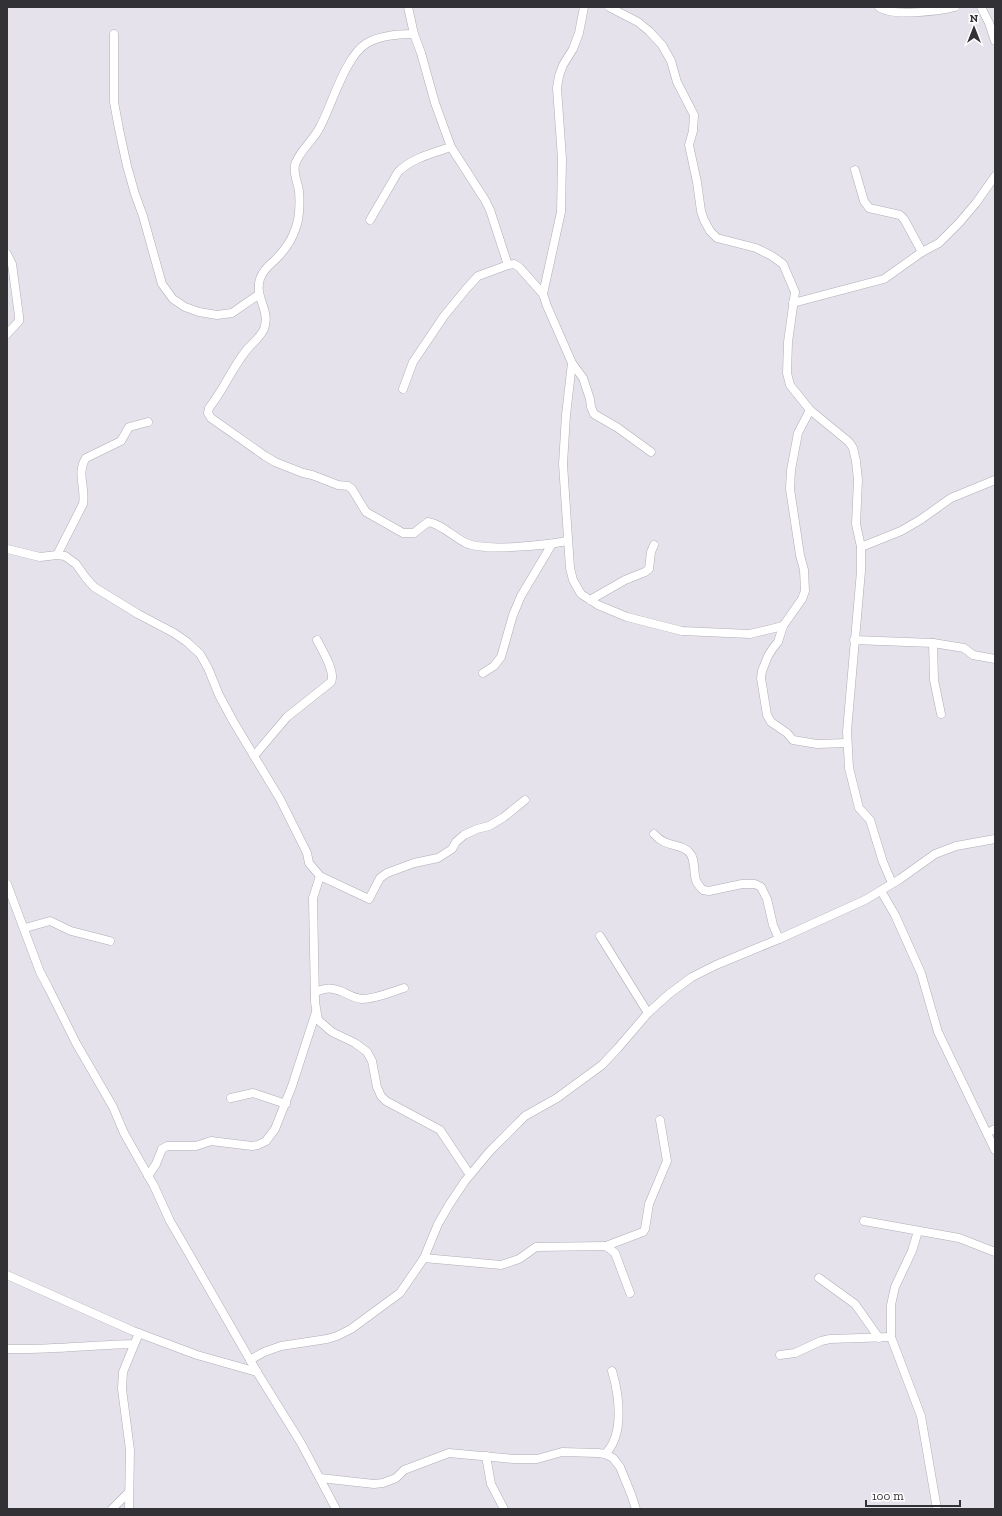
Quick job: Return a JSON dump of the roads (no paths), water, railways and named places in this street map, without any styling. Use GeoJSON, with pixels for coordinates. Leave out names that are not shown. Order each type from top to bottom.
{"type":"FeatureCollection","features":[{"type":"Feature","properties":{"kind":"street"},"geometry":{"type":"LineString","coordinates":[[408,7],[414,34],[451,147],[490,210],[508,265]]}},
{"type":"Feature","properties":{"kind":"street"},"geometry":{"type":"LineString","coordinates":[[543,294],[561,212],[562,158],[557,88],[563,65],[573,49],[579,33],[584,7]]}},
{"type":"Feature","properties":{"kind":"street"},"geometry":{"type":"LineString","coordinates":[[608,7],[638,22],[649,31],[662,45],[671,61],[677,82],[694,115],[693,131],[689,145],[697,182],[701,211],[710,231],[718,238],[756,248],[772,256],[783,264],[795,292],[788,342],[787,373],[790,385],[810,410],[849,442],[853,448],[858,480],[856,524],[861,547],[859,597],[854,640],[848,743],[849,768],[859,808],[870,820],[883,862],[892,883]]}},
{"type":"Feature","properties":{"kind":"street"},"geometry":{"type":"LineString","coordinates":[[879,7],[889,11],[904,12],[955,7]]}},
{"type":"Feature","properties":{"kind":"street"},"geometry":{"type":"LineString","coordinates":[[980,8],[989,23],[995,41]]}},
{"type":"Feature","properties":{"kind":"street"},"geometry":{"type":"LineString","coordinates":[[114,34],[114,102],[126,166],[143,216],[162,284],[173,300],[184,307],[199,312],[217,315],[232,312],[258,295]]}},
{"type":"Feature","properties":{"kind":"street"},"geometry":{"type":"LineString","coordinates":[[414,34],[401,34],[384,37],[366,43],[349,62],[320,128],[298,156],[295,165],[295,174],[299,191],[299,215],[295,231],[288,244],[260,277],[258,295],[265,311],[266,319],[264,330],[238,362],[209,408],[208,413],[211,418],[275,462],[338,485],[348,486],[352,489],[366,512],[403,533],[414,533],[428,522],[473,545],[496,547],[552,544],[568,541]]}},
{"type":"Feature","properties":{"kind":"street"},"geometry":{"type":"LineString","coordinates":[[370,220],[398,172],[403,167],[422,157],[451,147]]}},
{"type":"Feature","properties":{"kind":"street"},"geometry":{"type":"LineString","coordinates":[[855,170],[864,201],[869,208],[900,215],[904,219],[922,252]]}},
{"type":"Feature","properties":{"kind":"street"},"geometry":{"type":"LineString","coordinates":[[793,303],[884,279],[922,252],[938,243],[959,223],[976,203],[995,176]]}},
{"type":"Feature","properties":{"kind":"street"},"geometry":{"type":"LineString","coordinates":[[7,254],[12,264],[19,316],[19,321],[7,334]]}},
{"type":"Feature","properties":{"kind":"street"},"geometry":{"type":"LineString","coordinates":[[403,389],[413,362],[444,316],[466,288],[478,276],[514,264],[519,267],[543,294],[572,363],[583,378],[594,414],[618,428],[651,452]]}},
{"type":"Feature","properties":{"kind":"street"},"geometry":{"type":"LineString","coordinates":[[572,363],[566,415],[563,464],[570,568],[573,580],[581,594],[590,600],[627,617],[682,631],[750,634],[783,626]]}},
{"type":"Feature","properties":{"kind":"street"},"geometry":{"type":"LineString","coordinates":[[810,410],[798,433],[791,470],[790,489],[800,555],[804,570],[805,591],[802,599],[783,626],[778,642],[772,648],[762,671],[761,678],[767,715],[771,722],[787,733],[793,740],[817,744],[848,743]]}},
{"type":"Feature","properties":{"kind":"street"},"geometry":{"type":"LineString","coordinates":[[57,554],[82,504],[84,497],[81,473],[83,463],[86,458],[121,441],[129,427],[148,422]]}},
{"type":"Feature","properties":{"kind":"street"},"geometry":{"type":"LineString","coordinates":[[861,547],[901,531],[920,520],[951,498],[995,480]]}},
{"type":"Feature","properties":{"kind":"street"},"geometry":{"type":"LineString","coordinates":[[482,673],[494,666],[501,657],[512,615],[552,544]]}},
{"type":"Feature","properties":{"kind":"street"},"geometry":{"type":"LineString","coordinates":[[590,600],[625,580],[649,569],[651,552],[654,545]]}},
{"type":"Feature","properties":{"kind":"street"},"geometry":{"type":"LineString","coordinates":[[7,549],[40,557],[57,554],[71,559],[94,587],[138,614],[174,633],[188,642],[200,654],[208,668],[219,695],[280,799],[306,853],[309,863],[320,876],[369,899],[380,878],[387,873],[414,863],[427,861],[442,856],[452,849],[456,842],[464,834],[489,826],[504,817],[526,800]]}},
{"type":"Feature","properties":{"kind":"street"},"geometry":{"type":"LineString","coordinates":[[254,756],[287,717],[333,679],[332,672],[317,640]]}},
{"type":"Feature","properties":{"kind":"street"},"geometry":{"type":"LineString","coordinates":[[854,640],[933,643],[964,648],[973,655],[995,659]]}},
{"type":"Feature","properties":{"kind":"street"},"geometry":{"type":"LineString","coordinates":[[933,643],[934,680],[941,714]]}},
{"type":"Feature","properties":{"kind":"street"},"geometry":{"type":"LineString","coordinates":[[654,834],[665,844],[689,852],[692,856],[696,880],[703,890],[709,891],[742,884],[755,884],[761,887],[767,899],[773,925],[779,939]]}},
{"type":"Feature","properties":{"kind":"street"},"geometry":{"type":"LineString","coordinates":[[250,1360],[264,1352],[281,1346],[327,1339],[351,1329],[400,1293],[424,1258],[438,1224],[449,1205],[470,1175],[490,1151],[525,1116],[557,1098],[602,1065],[648,1013],[669,994],[692,977],[716,965],[779,939],[865,900],[935,854],[956,846],[995,839]]}},
{"type":"Feature","properties":{"kind":"street"},"geometry":{"type":"LineString","coordinates":[[320,876],[313,898],[315,992],[318,1020],[332,1032],[355,1042],[367,1052],[372,1061],[380,1096],[386,1101],[440,1130],[470,1175]]}},
{"type":"Feature","properties":{"kind":"street"},"geometry":{"type":"LineString","coordinates":[[7,884],[40,972],[79,1048],[114,1107],[124,1133],[148,1176],[170,1221],[257,1372],[277,1402],[336,1509]]}},
{"type":"Feature","properties":{"kind":"street"},"geometry":{"type":"LineString","coordinates":[[881,890],[912,950],[928,993],[938,1032],[995,1150]]}},
{"type":"Feature","properties":{"kind":"street"},"geometry":{"type":"LineString","coordinates":[[24,928],[50,921],[70,931],[110,942]]}},
{"type":"Feature","properties":{"kind":"street"},"geometry":{"type":"LineString","coordinates":[[600,936],[648,1013]]}},
{"type":"Feature","properties":{"kind":"street"},"geometry":{"type":"LineString","coordinates":[[315,992],[326,988],[333,988],[352,997],[362,999],[375,997],[404,988]]}},
{"type":"Feature","properties":{"kind":"street"},"geometry":{"type":"LineString","coordinates":[[148,1176],[156,1164],[162,1149],[167,1146],[196,1146],[211,1141],[252,1146],[266,1141],[275,1129],[286,1104],[316,1012]]}},
{"type":"Feature","properties":{"kind":"street"},"geometry":{"type":"LineString","coordinates":[[231,1098],[253,1093],[286,1104]]}},
{"type":"Feature","properties":{"kind":"street"},"geometry":{"type":"LineString","coordinates":[[424,1258],[501,1265],[519,1258],[536,1246],[606,1246],[643,1232],[645,1229],[649,1204],[667,1161],[660,1120]]}},
{"type":"Feature","properties":{"kind":"street"},"geometry":{"type":"LineString","coordinates":[[987,1132],[995,1129]]}},
{"type":"Feature","properties":{"kind":"street"},"geometry":{"type":"LineString","coordinates":[[864,1221],[959,1238],[995,1252]]}},
{"type":"Feature","properties":{"kind":"street"},"geometry":{"type":"LineString","coordinates":[[918,1231],[912,1251],[895,1287],[891,1305],[891,1338],[921,1416],[937,1509]]}},
{"type":"Feature","properties":{"kind":"street"},"geometry":{"type":"LineString","coordinates":[[606,1246],[611,1248],[615,1253],[630,1293]]}},
{"type":"Feature","properties":{"kind":"street"},"geometry":{"type":"LineString","coordinates":[[7,1275],[139,1334],[197,1355],[257,1372]]}},
{"type":"Feature","properties":{"kind":"street"},"geometry":{"type":"LineString","coordinates":[[819,1278],[855,1304],[879,1338]]}},
{"type":"Feature","properties":{"kind":"street"},"geometry":{"type":"LineString","coordinates":[[129,1509],[130,1450],[122,1389],[123,1372],[139,1334]]}},
{"type":"Feature","properties":{"kind":"street"},"geometry":{"type":"LineString","coordinates":[[780,1355],[795,1353],[821,1341],[830,1339],[891,1338]]}},
{"type":"Feature","properties":{"kind":"street"},"geometry":{"type":"LineString","coordinates":[[7,1349],[48,1349],[95,1344],[134,1344]]}},
{"type":"Feature","properties":{"kind":"street"},"geometry":{"type":"LineString","coordinates":[[605,1454],[610,1449],[616,1436],[618,1419],[619,1400],[612,1371]]}},
{"type":"Feature","properties":{"kind":"street"},"geometry":{"type":"LineString","coordinates":[[320,1478],[374,1484],[389,1482],[396,1478],[404,1470],[420,1465],[448,1452],[514,1459],[537,1459],[562,1452],[605,1454],[613,1458],[620,1467],[636,1509]]}},
{"type":"Feature","properties":{"kind":"street"},"geometry":{"type":"LineString","coordinates":[[486,1456],[491,1484],[504,1509]]}},
{"type":"Feature","properties":{"kind":"street"},"geometry":{"type":"LineString","coordinates":[[112,1509],[129,1492]]}}]}
